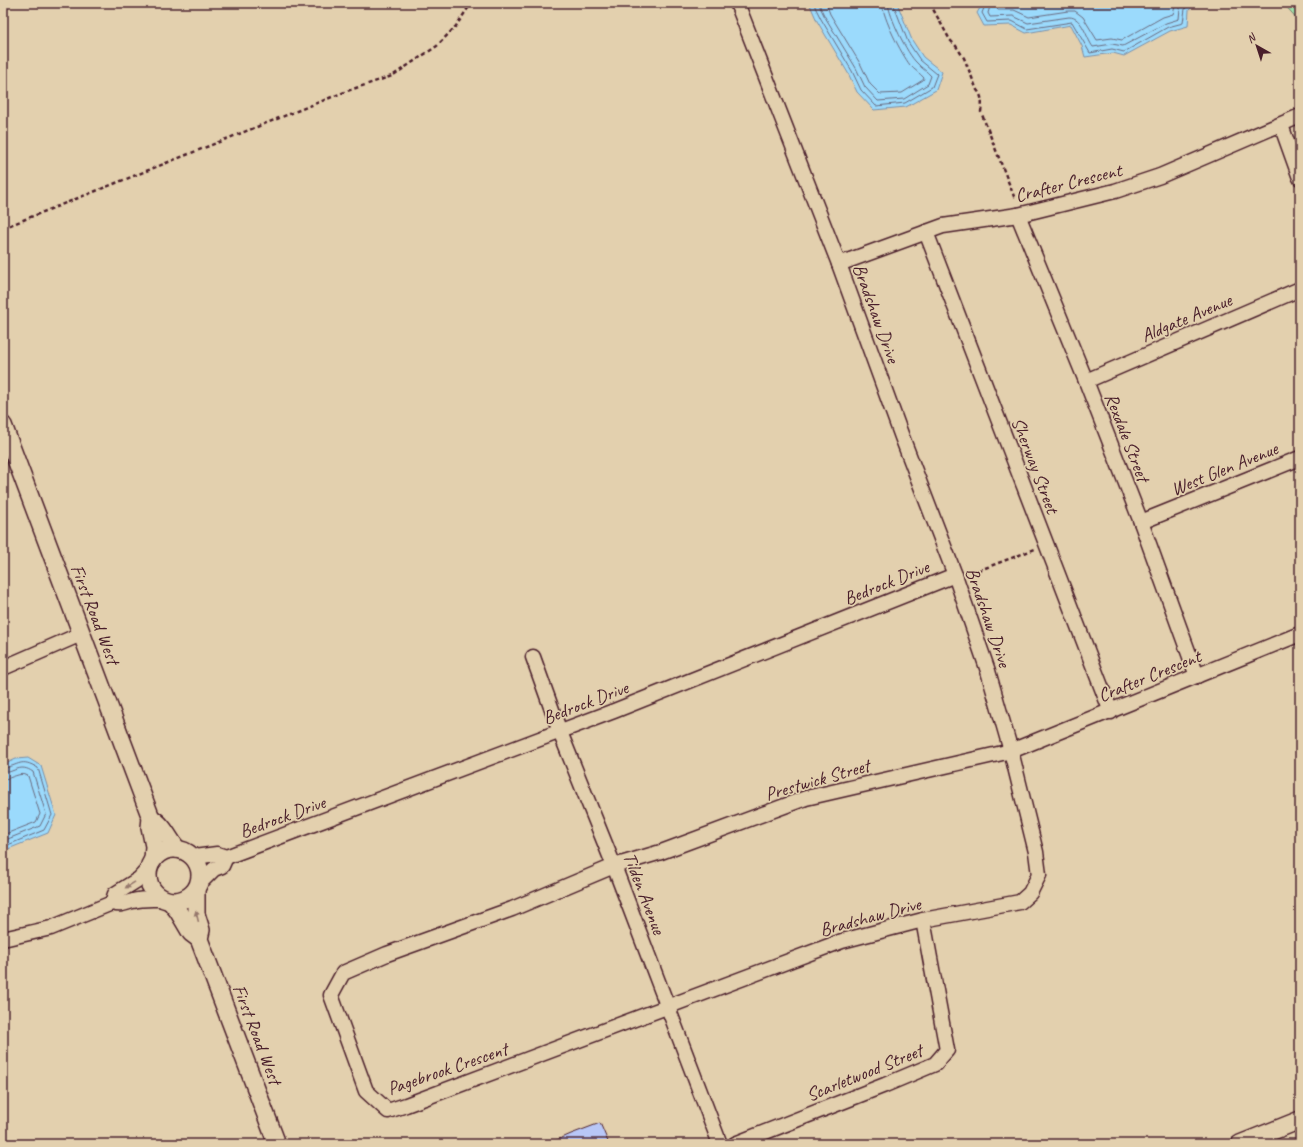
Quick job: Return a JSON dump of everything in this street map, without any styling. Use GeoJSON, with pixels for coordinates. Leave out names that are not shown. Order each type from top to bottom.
{"type":"FeatureCollection","features":[{"type":"Feature","properties":{"kind":"street","name":"Bradshaw Drive"},"geometry":{"type":"LineString","coordinates":[[668,1007],[842,941],[923,920],[1020,902],[1030,893],[1039,875],[1036,852],[1012,751],[988,671],[955,575],[902,437],[839,264],[737,3]]}},
{"type":"Feature","properties":{"kind":"street","name":"Crafter Crescent"},"geometry":{"type":"LineString","coordinates":[[839,264],[943,226],[1018,215],[1115,191],[1160,176],[1300,116]]}},
{"type":"Feature","properties":{"kind":"street"},"geometry":{"type":"LineString","coordinates":[[1281,125],[1300,178]]}},
{"type":"Feature","properties":{"kind":"street","name":"Rexdale Street"},"geometry":{"type":"LineString","coordinates":[[1018,215],[1086,381],[1141,522],[1197,676]]}},
{"type":"Feature","properties":{"kind":"street","name":"Sherway Street"},"geometry":{"type":"LineString","coordinates":[[926,232],[1111,712]]}},
{"type":"Feature","properties":{"kind":"street","name":"Aldgate Avenue"},"geometry":{"type":"LineString","coordinates":[[1086,381],[1300,289]]}},
{"type":"Feature","properties":{"kind":"street","name":"First Road West"},"geometry":{"type":"LineString","coordinates":[[3,425],[151,818],[150,827],[154,846],[148,877],[150,886],[155,894],[178,910],[191,933],[199,940],[277,1144]]}},
{"type":"Feature","properties":{"kind":"street","name":"West Glen Avenue"},"geometry":{"type":"LineString","coordinates":[[1141,522],[1300,458]]}},
{"type":"Feature","properties":{"kind":"street","name":"Bedrock Drive"},"geometry":{"type":"LineString","coordinates":[[194,857],[217,854],[226,857],[560,732],[955,575]]}},
{"type":"Feature","properties":{"kind":"street"},"geometry":{"type":"LineString","coordinates":[[3,668],[81,634]]}},
{"type":"Feature","properties":{"kind":"street","name":"Crafter Crescent"},"geometry":{"type":"LineString","coordinates":[[1012,751],[1300,634]]}},
{"type":"Feature","properties":{"kind":"street","name":"Tilden Avenue"},"geometry":{"type":"LineString","coordinates":[[533,657],[560,732],[614,866],[720,1144]]}},
{"type":"Feature","properties":{"kind":"street","name":"Prestwick Street"},"geometry":{"type":"LineString","coordinates":[[614,866],[661,852],[806,798],[1012,751]]}},
{"type":"Feature","properties":{"kind":"street","name":"First Road West"},"geometry":{"type":"LineString","coordinates":[[151,818],[159,822],[177,849],[194,857],[199,865],[201,874],[198,887],[196,914],[201,930],[199,940]]}},
{"type":"Feature","properties":{"kind":"street"},"geometry":{"type":"LineString","coordinates":[[112,903],[116,894],[139,879],[160,853],[177,849]]}},
{"type":"Feature","properties":{"kind":"street","name":"Bedrock Drive"},"geometry":{"type":"LineString","coordinates":[[198,887],[214,869],[222,866],[226,857]]}},
{"type":"Feature","properties":{"kind":"street","name":"Pagebrook Crescent"},"geometry":{"type":"LineString","coordinates":[[614,866],[512,908],[386,954],[343,974],[331,995],[366,1091],[388,1111],[443,1092],[668,1007]]}},
{"type":"Feature","properties":{"kind":"street"},"geometry":{"type":"LineString","coordinates":[[3,939],[51,928],[112,903],[120,905],[134,900],[180,902],[189,898],[198,887]]}},
{"type":"Feature","properties":{"kind":"street","name":"Scarletwood Street"},"geometry":{"type":"LineString","coordinates":[[734,1144],[885,1086],[936,1064],[947,1050],[923,920]]}},
{"type":"Feature","properties":{"kind":"street"},"geometry":{"type":"LineString","coordinates":[[1240,1144],[1300,1120]]}},
{"type":"Feature","properties":{"kind":"path"},"geometry":{"type":"LineString","coordinates":[[3,228],[347,92],[392,76],[438,46],[456,26],[468,8],[478,3]]}},
{"type":"Feature","properties":{"kind":"path"},"geometry":{"type":"LineString","coordinates":[[935,3],[933,9],[950,40],[964,58],[980,94],[982,100],[981,112],[1015,199]]}},
{"type":"Feature","properties":{"kind":"path"},"geometry":{"type":"LineString","coordinates":[[972,573],[1035,549]]}},
{"type":"Feature","properties":{"kind":"green space"},"geometry":{"type":"Polygon","coordinates":[[[1283,3],[1300,3],[1300,22],[1283,3]]]}},
{"type":"Feature","properties":{"kind":"water"},"geometry":{"type":"Polygon","coordinates":[[[814,3],[897,3],[912,40],[923,57],[942,72],[936,90],[906,107],[874,110],[857,92],[848,73],[817,21],[810,5],[814,3]]]}},
{"type":"Feature","properties":{"kind":"water"},"geometry":{"type":"Polygon","coordinates":[[[983,3],[1197,3],[1189,10],[1188,26],[1170,31],[1124,56],[1113,53],[1085,57],[1082,46],[1071,25],[1026,33],[1011,25],[984,26],[977,13],[983,3]]]}},
{"type":"Feature","properties":{"kind":"water"},"geometry":{"type":"Polygon","coordinates":[[[28,758],[41,766],[56,815],[48,833],[3,851],[3,765],[16,759],[28,758]]]}},
{"type":"Feature","properties":{"kind":"building"},"geometry":{"type":"Polygon","coordinates":[[[600,1123],[609,1144],[548,1144],[571,1134],[600,1123]]]}}]}
